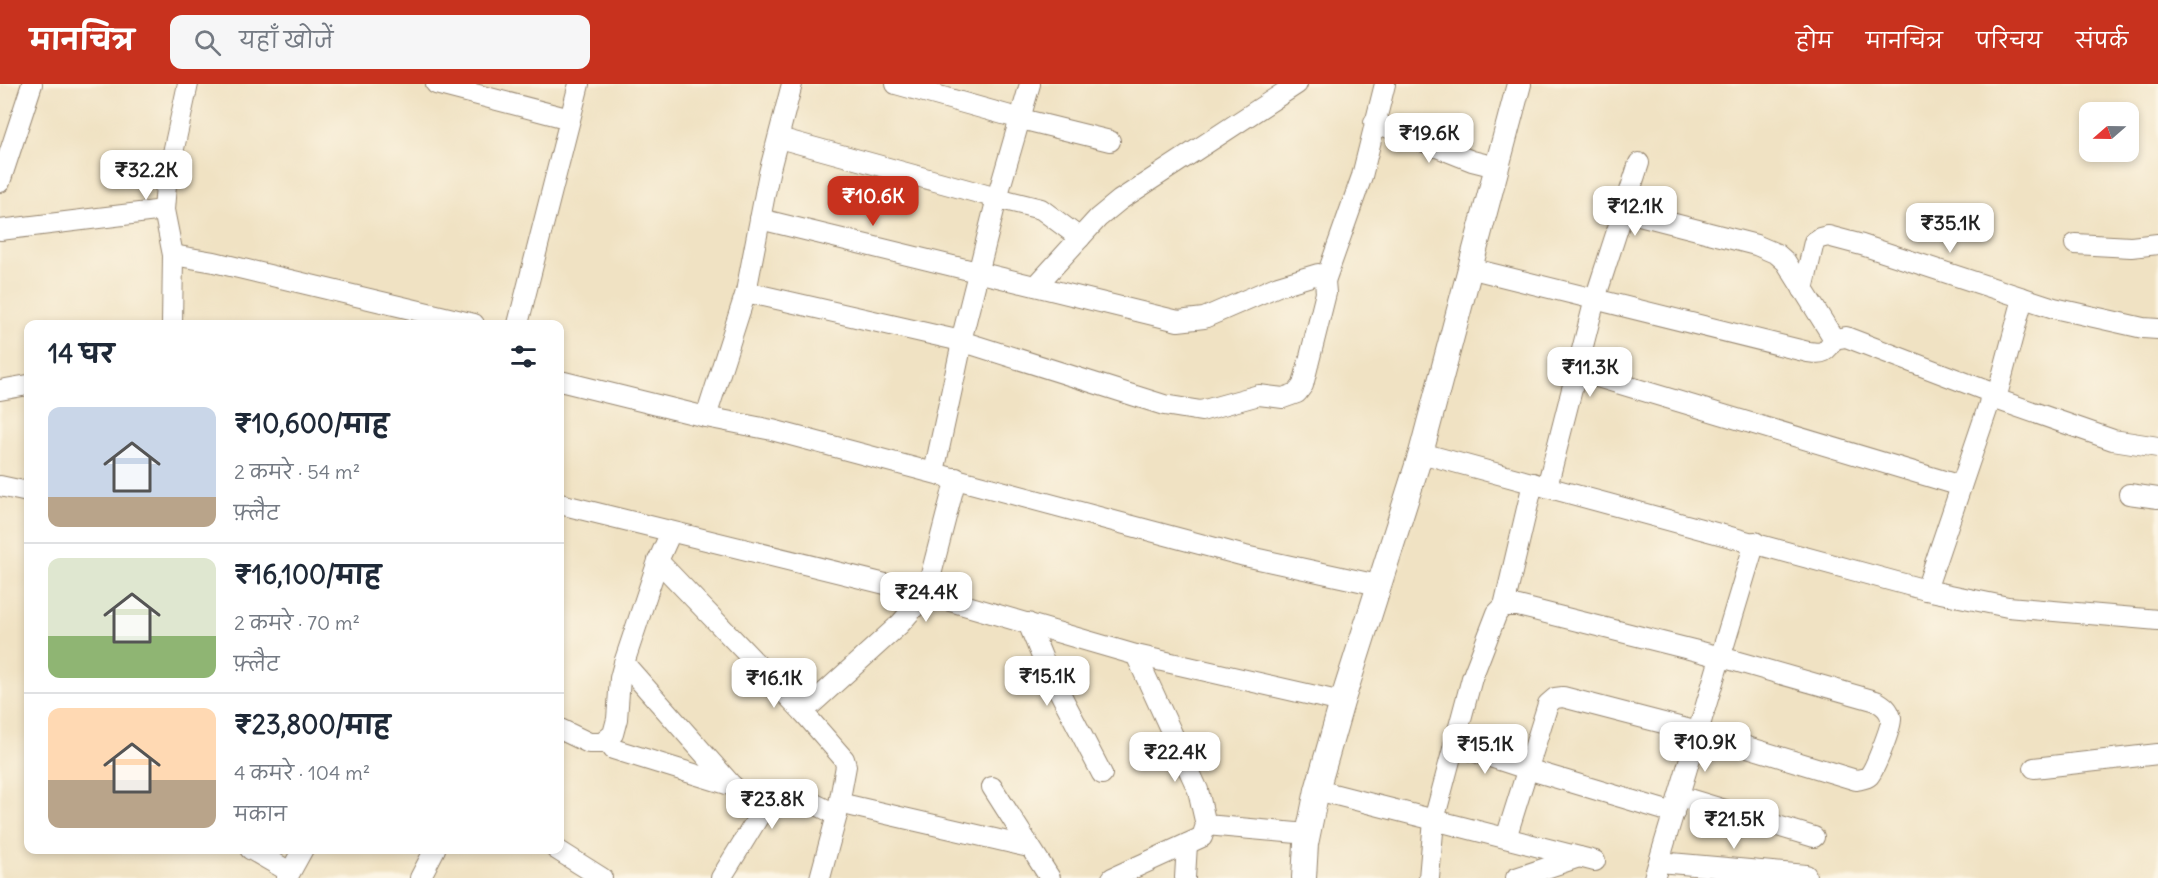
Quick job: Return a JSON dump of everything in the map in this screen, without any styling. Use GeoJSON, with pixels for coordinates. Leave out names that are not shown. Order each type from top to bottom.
{"type":"FeatureCollection","features":[{"type":"Feature","properties":{"kind":"street"},"geometry":{"type":"LineString","coordinates":[[0,183],[32,84]]}},
{"type":"Feature","properties":{"kind":"street"},"geometry":{"type":"LineString","coordinates":[[172,320],[173,255],[164,210],[166,185],[188,84]]}},
{"type":"Feature","properties":{"kind":"street"},"geometry":{"type":"LineString","coordinates":[[440,84],[570,119]]}},
{"type":"Feature","properties":{"kind":"street"},"geometry":{"type":"LineString","coordinates":[[519,320],[579,84]]}},
{"type":"Feature","properties":{"kind":"street"},"geometry":{"type":"LineString","coordinates":[[706,417],[746,292],[760,219],[792,84]]}},
{"type":"Feature","properties":{"kind":"street"},"geometry":{"type":"LineString","coordinates":[[896,84],[1110,141]]}},
{"type":"Feature","properties":{"kind":"street"},"geometry":{"type":"LineString","coordinates":[[934,472],[978,272],[1030,84]]}},
{"type":"Feature","properties":{"kind":"street"},"geometry":{"type":"LineString","coordinates":[[1036,286],[1098,218],[1120,200],[1297,84]]}},
{"type":"Feature","properties":{"kind":"street"},"geometry":{"type":"LineString","coordinates":[[746,292],[961,341],[1164,405],[1201,411],[1259,395],[1283,398],[1297,393],[1303,385],[1326,293],[1325,281],[1362,176],[1385,84]]}},
{"type":"Feature","properties":{"kind":"street"},"geometry":{"type":"LineString","coordinates":[[1304,878],[1308,834],[1317,790],[1378,585],[1421,453],[1519,84]]}},
{"type":"Feature","properties":{"kind":"street"},"geometry":{"type":"LineString","coordinates":[[1374,122],[1472,161],[1496,167]]}},
{"type":"Feature","properties":{"kind":"street"},"geometry":{"type":"LineString","coordinates":[[779,138],[997,198],[1029,204],[1041,209],[1080,238]]}},
{"type":"Feature","properties":{"kind":"street"},"geometry":{"type":"LineString","coordinates":[[1429,878],[1434,819],[1472,678],[1497,613],[1504,606],[1577,371],[1595,299],[1639,163]]}},
{"type":"Feature","properties":{"kind":"street"},"geometry":{"type":"LineString","coordinates":[[0,230],[164,210]]}},
{"type":"Feature","properties":{"kind":"street"},"geometry":{"type":"LineString","coordinates":[[1624,211],[1756,245],[1777,254],[1786,262],[1834,339]]}},
{"type":"Feature","properties":{"kind":"street"},"geometry":{"type":"LineString","coordinates":[[760,219],[1178,321],[1204,318],[1305,277],[1318,274],[1325,281]]}},
{"type":"Feature","properties":{"kind":"street"},"geometry":{"type":"LineString","coordinates":[[1803,290],[1814,242],[1828,236],[1862,244],[2065,311],[2143,328],[2158,329]]}},
{"type":"Feature","properties":{"kind":"street"},"geometry":{"type":"LineString","coordinates":[[2075,244],[2131,247],[2158,244]]}},
{"type":"Feature","properties":{"kind":"street"},"geometry":{"type":"LineString","coordinates":[[173,255],[214,262],[457,320]]}},
{"type":"Feature","properties":{"kind":"street"},"geometry":{"type":"LineString","coordinates":[[1469,268],[1808,352],[1821,354],[1834,339],[1846,337],[1987,391],[1993,398],[2113,440],[2158,447]]}},
{"type":"Feature","properties":{"kind":"street"},"geometry":{"type":"LineString","coordinates":[[1926,590],[1993,398],[2023,298]]}},
{"type":"Feature","properties":{"kind":"street"},"geometry":{"type":"LineString","coordinates":[[1577,371],[1961,486]]}},
{"type":"Feature","properties":{"kind":"street"},"geometry":{"type":"LineString","coordinates":[[564,382],[706,417],[772,430],[1245,555],[1378,585]]}},
{"type":"Feature","properties":{"kind":"street"},"geometry":{"type":"LineString","coordinates":[[0,390],[24,386]]}},
{"type":"Feature","properties":{"kind":"street"},"geometry":{"type":"LineString","coordinates":[[1421,453],[1926,590],[2008,607],[2158,620]]}},
{"type":"Feature","properties":{"kind":"street"},"geometry":{"type":"LineString","coordinates":[[803,712],[900,624],[926,594],[956,478]]}},
{"type":"Feature","properties":{"kind":"street"},"geometry":{"type":"LineString","coordinates":[[0,486],[24,491]]}},
{"type":"Feature","properties":{"kind":"street"},"geometry":{"type":"LineString","coordinates":[[2129,494],[2158,498]]}},
{"type":"Feature","properties":{"kind":"street"},"geometry":{"type":"LineString","coordinates":[[564,505],[926,594],[1136,655],[1342,702]]}},
{"type":"Feature","properties":{"kind":"street"},"geometry":{"type":"LineString","coordinates":[[564,731],[589,742],[602,743],[613,734],[624,663],[658,561],[671,532]]}},
{"type":"Feature","properties":{"kind":"street"},"geometry":{"type":"LineString","coordinates":[[1755,542],[1656,870],[1806,875]]}},
{"type":"Feature","properties":{"kind":"street"},"geometry":{"type":"LineString","coordinates":[[658,561],[803,712],[844,759],[846,766],[838,809],[820,878]]}},
{"type":"Feature","properties":{"kind":"street"},"geometry":{"type":"LineString","coordinates":[[1504,606],[1518,606],[1721,657],[1875,701],[1888,711],[1892,721],[1870,776],[1856,780],[1698,732],[1563,697],[1555,698],[1548,704],[1506,838]]}},
{"type":"Feature","properties":{"kind":"street"},"geometry":{"type":"LineString","coordinates":[[1028,623],[1045,663],[1102,774]]}},
{"type":"Feature","properties":{"kind":"street"},"geometry":{"type":"LineString","coordinates":[[1112,878],[1202,837],[1206,825],[1198,790],[1136,655]]}},
{"type":"Feature","properties":{"kind":"street"},"geometry":{"type":"LineString","coordinates":[[624,663],[759,816]]}},
{"type":"Feature","properties":{"kind":"street"},"geometry":{"type":"LineString","coordinates":[[1454,745],[1527,769],[1814,837]]}},
{"type":"Feature","properties":{"kind":"street"},"geometry":{"type":"LineString","coordinates":[[613,749],[733,786]]}},
{"type":"Feature","properties":{"kind":"street"},"geometry":{"type":"LineString","coordinates":[[2034,768],[2158,754]]}},
{"type":"Feature","properties":{"kind":"street"},"geometry":{"type":"LineString","coordinates":[[992,787],[1050,878]]}},
{"type":"Feature","properties":{"kind":"street"},"geometry":{"type":"LineString","coordinates":[[1317,790],[1588,859],[1516,878]]}},
{"type":"Feature","properties":{"kind":"street"},"geometry":{"type":"LineString","coordinates":[[721,878],[759,816],[773,801],[785,796],[799,796],[838,809],[1029,847]]}},
{"type":"Feature","properties":{"kind":"street"},"geometry":{"type":"LineString","coordinates":[[1206,825],[1308,834]]}},
{"type":"Feature","properties":{"kind":"street"},"geometry":{"type":"LineString","coordinates":[[1185,878],[1187,844]]}},
{"type":"Feature","properties":{"kind":"street"},"geometry":{"type":"LineString","coordinates":[[257,854],[288,875],[300,854]]}},
{"type":"Feature","properties":{"kind":"street"},"geometry":{"type":"LineString","coordinates":[[420,878],[432,854]]}},
{"type":"Feature","properties":{"kind":"street"},"geometry":{"type":"LineString","coordinates":[[564,854],[603,878]]}}]}
